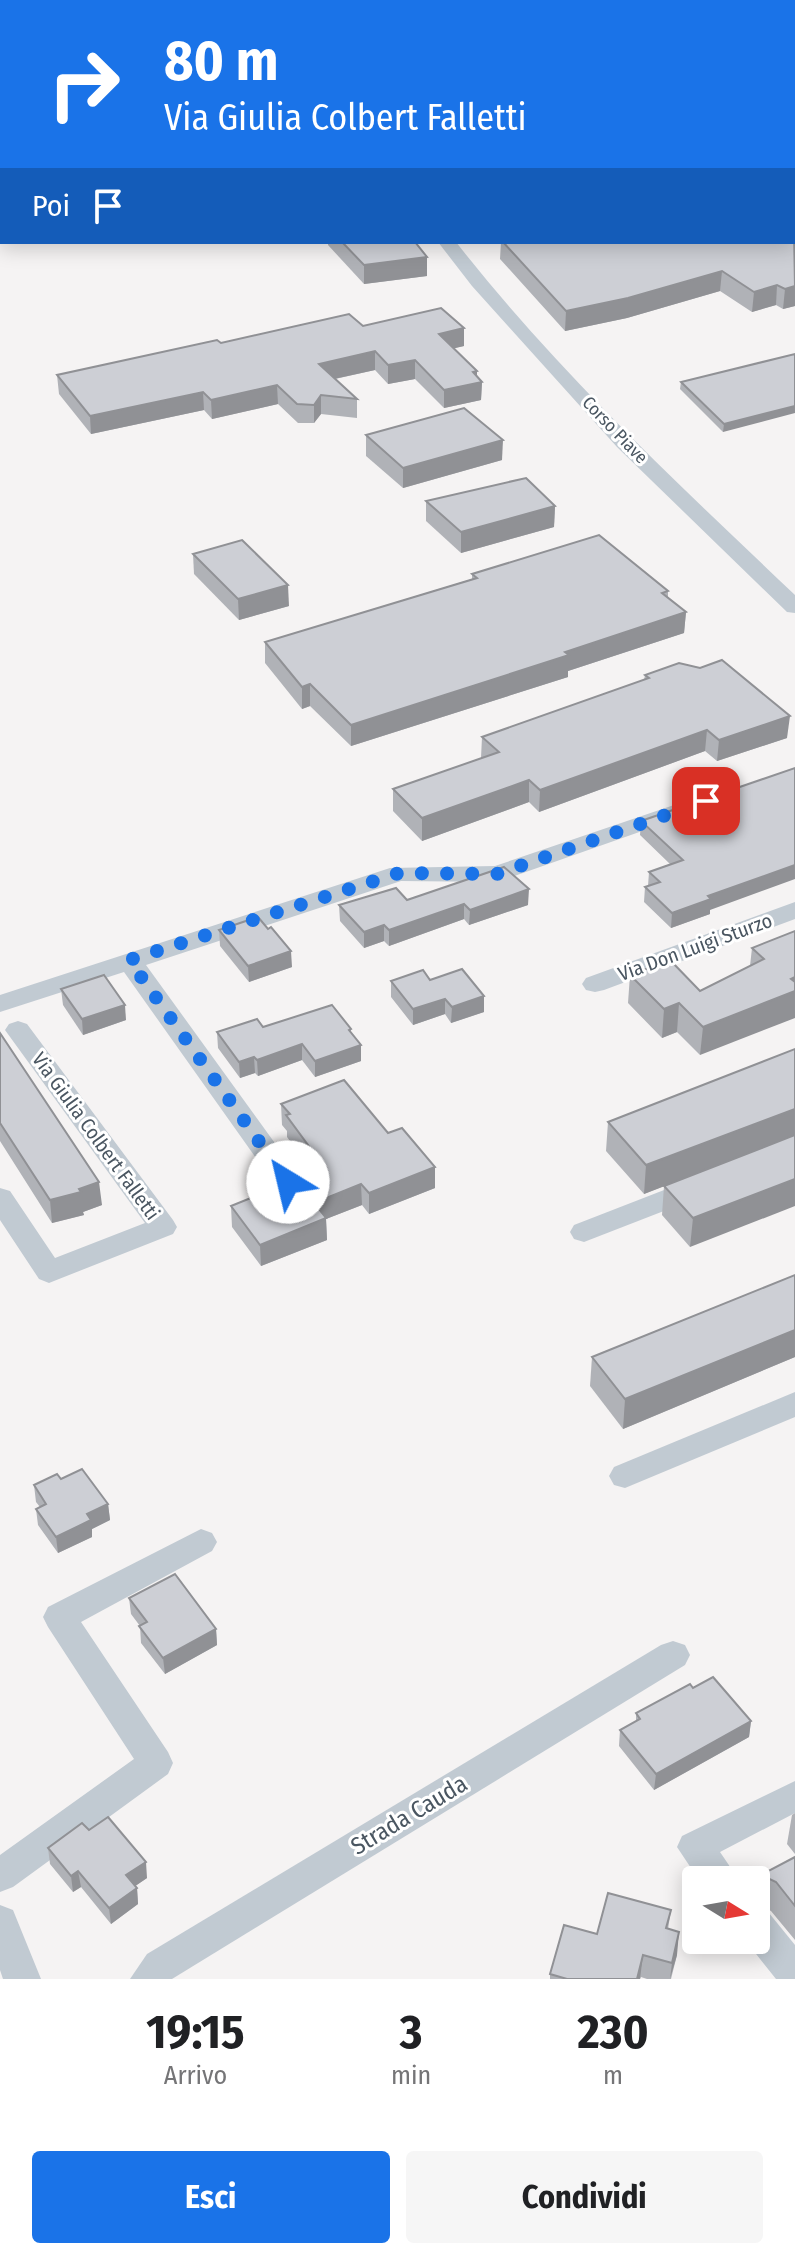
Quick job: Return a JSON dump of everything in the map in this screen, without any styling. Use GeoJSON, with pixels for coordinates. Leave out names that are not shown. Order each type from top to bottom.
{"type":"FeatureCollection","features":[{"type":"Feature","properties":{"kind":"street","name":"Corso Piave"},"geometry":{"type":"LineString","coordinates":[[449,244],[478,282],[624,443],[795,607]]}},
{"type":"Feature","properties":{"kind":"street"},"geometry":{"type":"LineString","coordinates":[[0,1004],[399,873],[497,874],[691,807]]}},
{"type":"Feature","properties":{"kind":"street","name":"Via Don Luigi Sturzo"},"geometry":{"type":"LineString","coordinates":[[595,984],[795,910]]}},
{"type":"Feature","properties":{"kind":"street"},"geometry":{"type":"LineString","coordinates":[[129,960],[288,1182]]}},
{"type":"Feature","properties":{"kind":"street","name":"Via Giulia Colbert Falletti"},"geometry":{"type":"LineString","coordinates":[[0,1198],[49,1272],[163,1227],[18,1030]]}},
{"type":"Feature","properties":{"kind":"street"},"geometry":{"type":"LineString","coordinates":[[584,1232],[725,1176]]}},
{"type":"Feature","properties":{"kind":"street"},"geometry":{"type":"LineString","coordinates":[[625,1476],[795,1404]]}},
{"type":"Feature","properties":{"kind":"street"},"geometry":{"type":"LineString","coordinates":[[0,1876],[156,1763],[60,1617],[201,1542]]}},
{"type":"Feature","properties":{"kind":"street","name":"Strada Cauda"},"geometry":{"type":"LineString","coordinates":[[149,1979],[160,1966],[673,1655]]}},
{"type":"Feature","properties":{"kind":"street"},"geometry":{"type":"LineString","coordinates":[[710,1866],[695,1847],[795,1796]]}},
{"type":"Feature","properties":{"kind":"street"},"geometry":{"type":"LineString","coordinates":[[0,1922],[22,1979]]}},
{"type":"Feature","properties":{"kind":"street"},"geometry":{"type":"LineString","coordinates":[[770,1943],[795,1974]]}},
{"type":"Feature","properties":{"kind":"building"},"geometry":{"type":"Polygon","coordinates":[[[344,244],[417,244],[427,257],[364,265],[344,244]]]}},
{"type":"Feature","properties":{"kind":"building"},"geometry":{"type":"Polygon","coordinates":[[[505,244],[794,244],[795,286],[785,289],[777,285],[754,292],[722,271],[628,298],[566,311],[505,244]]]}},
{"type":"Feature","properties":{"kind":"building"},"geometry":{"type":"Polygon","coordinates":[[[441,308],[464,328],[439,334],[477,371],[473,372],[482,382],[444,390],[415,360],[388,365],[375,351],[319,364],[357,399],[321,395],[314,405],[297,404],[277,385],[211,400],[203,392],[90,416],[57,375],[349,314],[363,326],[441,308]]]}},
{"type":"Feature","properties":{"kind":"building"},"geometry":{"type":"Polygon","coordinates":[[[795,354],[795,406],[724,424],[681,382],[795,354]]]}},
{"type":"Feature","properties":{"kind":"building"},"geometry":{"type":"Polygon","coordinates":[[[464,408],[503,440],[403,468],[366,435],[464,408]]]}},
{"type":"Feature","properties":{"kind":"building"},"geometry":{"type":"Polygon","coordinates":[[[526,478],[555,506],[461,532],[426,501],[526,478]]]}},
{"type":"Feature","properties":{"kind":"building"},"geometry":{"type":"Polygon","coordinates":[[[599,535],[668,591],[662,593],[686,612],[565,652],[569,655],[351,725],[310,684],[302,687],[265,642],[477,578],[472,574],[599,535]]]}},
{"type":"Feature","properties":{"kind":"building"},"geometry":{"type":"Polygon","coordinates":[[[242,540],[288,585],[238,599],[193,554],[242,540]]]}},
{"type":"Feature","properties":{"kind":"building"},"geometry":{"type":"Polygon","coordinates":[[[722,660],[790,716],[719,740],[707,730],[540,790],[529,780],[422,818],[393,789],[499,752],[482,737],[649,678],[645,675],[679,663],[700,668],[722,660]]]}},
{"type":"Feature","properties":{"kind":"building"},"geometry":{"type":"Polygon","coordinates":[[[795,768],[795,865],[708,896],[711,899],[672,913],[645,887],[660,882],[649,872],[683,860],[641,821],[795,768]]]}},
{"type":"Feature","properties":{"kind":"building"},"geometry":{"type":"Polygon","coordinates":[[[504,867],[529,889],[470,910],[464,904],[389,930],[384,925],[364,932],[339,905],[396,888],[407,900],[504,867]]]}},
{"type":"Feature","properties":{"kind":"building"},"geometry":{"type":"Polygon","coordinates":[[[258,917],[291,951],[248,966],[219,930],[258,917]]]}},
{"type":"Feature","properties":{"kind":"building"},"geometry":{"type":"Polygon","coordinates":[[[795,931],[795,977],[791,979],[795,982],[795,991],[703,1027],[679,1003],[664,1009],[630,975],[670,960],[700,991],[764,959],[752,948],[795,931]]]}},
{"type":"Feature","properties":{"kind":"building"},"geometry":{"type":"Polygon","coordinates":[[[462,969],[484,996],[452,1007],[445,999],[413,1009],[391,981],[423,970],[430,980],[462,969]]]}},
{"type":"Feature","properties":{"kind":"building"},"geometry":{"type":"Polygon","coordinates":[[[104,975],[125,1005],[82,1019],[61,989],[104,975]]]}},
{"type":"Feature","properties":{"kind":"building"},"geometry":{"type":"Polygon","coordinates":[[[332,1005],[361,1045],[315,1061],[302,1044],[257,1060],[254,1057],[239,1062],[217,1032],[257,1019],[263,1027],[332,1005]]]}},
{"type":"Feature","properties":{"kind":"building"},"geometry":{"type":"Polygon","coordinates":[[[0,1033],[99,1182],[79,1189],[81,1192],[50,1200],[0,1123],[0,1033]]]}},
{"type":"Feature","properties":{"kind":"building"},"geometry":{"type":"Polygon","coordinates":[[[795,1049],[795,1109],[646,1165],[608,1122],[795,1049]]]}},
{"type":"Feature","properties":{"kind":"building"},"geometry":{"type":"Polygon","coordinates":[[[344,1080],[388,1133],[402,1128],[435,1167],[369,1193],[361,1184],[314,1203],[326,1218],[260,1245],[231,1206],[325,1168],[281,1104],[344,1080]]]}},
{"type":"Feature","properties":{"kind":"building"},"geometry":{"type":"Polygon","coordinates":[[[795,1135],[795,1179],[693,1218],[664,1186],[795,1135]]]}},
{"type":"Feature","properties":{"kind":"building"},"geometry":{"type":"Polygon","coordinates":[[[795,1275],[795,1330],[625,1399],[592,1357],[795,1275]]]}},
{"type":"Feature","properties":{"kind":"building"},"geometry":{"type":"Polygon","coordinates":[[[82,1469],[108,1504],[87,1514],[91,1520],[56,1537],[36,1509],[46,1504],[34,1485],[57,1474],[61,1479],[82,1469]]]}},
{"type":"Feature","properties":{"kind":"building"},"geometry":{"type":"Polygon","coordinates":[[[175,1574],[216,1629],[163,1658],[139,1626],[147,1622],[129,1598],[175,1574]]]}},
{"type":"Feature","properties":{"kind":"building"},"geometry":{"type":"Polygon","coordinates":[[[713,1677],[751,1721],[656,1774],[620,1730],[640,1719],[636,1713],[690,1684],[693,1688],[713,1677]]]}},
{"type":"Feature","properties":{"kind":"building"},"geometry":{"type":"Polygon","coordinates":[[[108,1817],[146,1862],[126,1875],[137,1888],[109,1908],[78,1871],[71,1876],[48,1848],[82,1823],[89,1830],[108,1817]]]}},
{"type":"Feature","properties":{"kind":"building"},"geometry":{"type":"Polygon","coordinates":[[[795,1857],[795,1906],[776,1882],[770,1879],[770,1870],[795,1857]]]}},
{"type":"Feature","properties":{"kind":"building"},"geometry":{"type":"Polygon","coordinates":[[[608,1893],[671,1910],[666,1928],[679,1932],[672,1963],[643,1955],[637,1979],[567,1979],[550,1974],[564,1925],[597,1934],[608,1893]]]}},
{"type":"Feature","properties":{"kind":"route"},"geometry":{"type":"LineString","coordinates":[[288,1182],[129,960],[399,873],[497,874],[706,801]]}}]}
